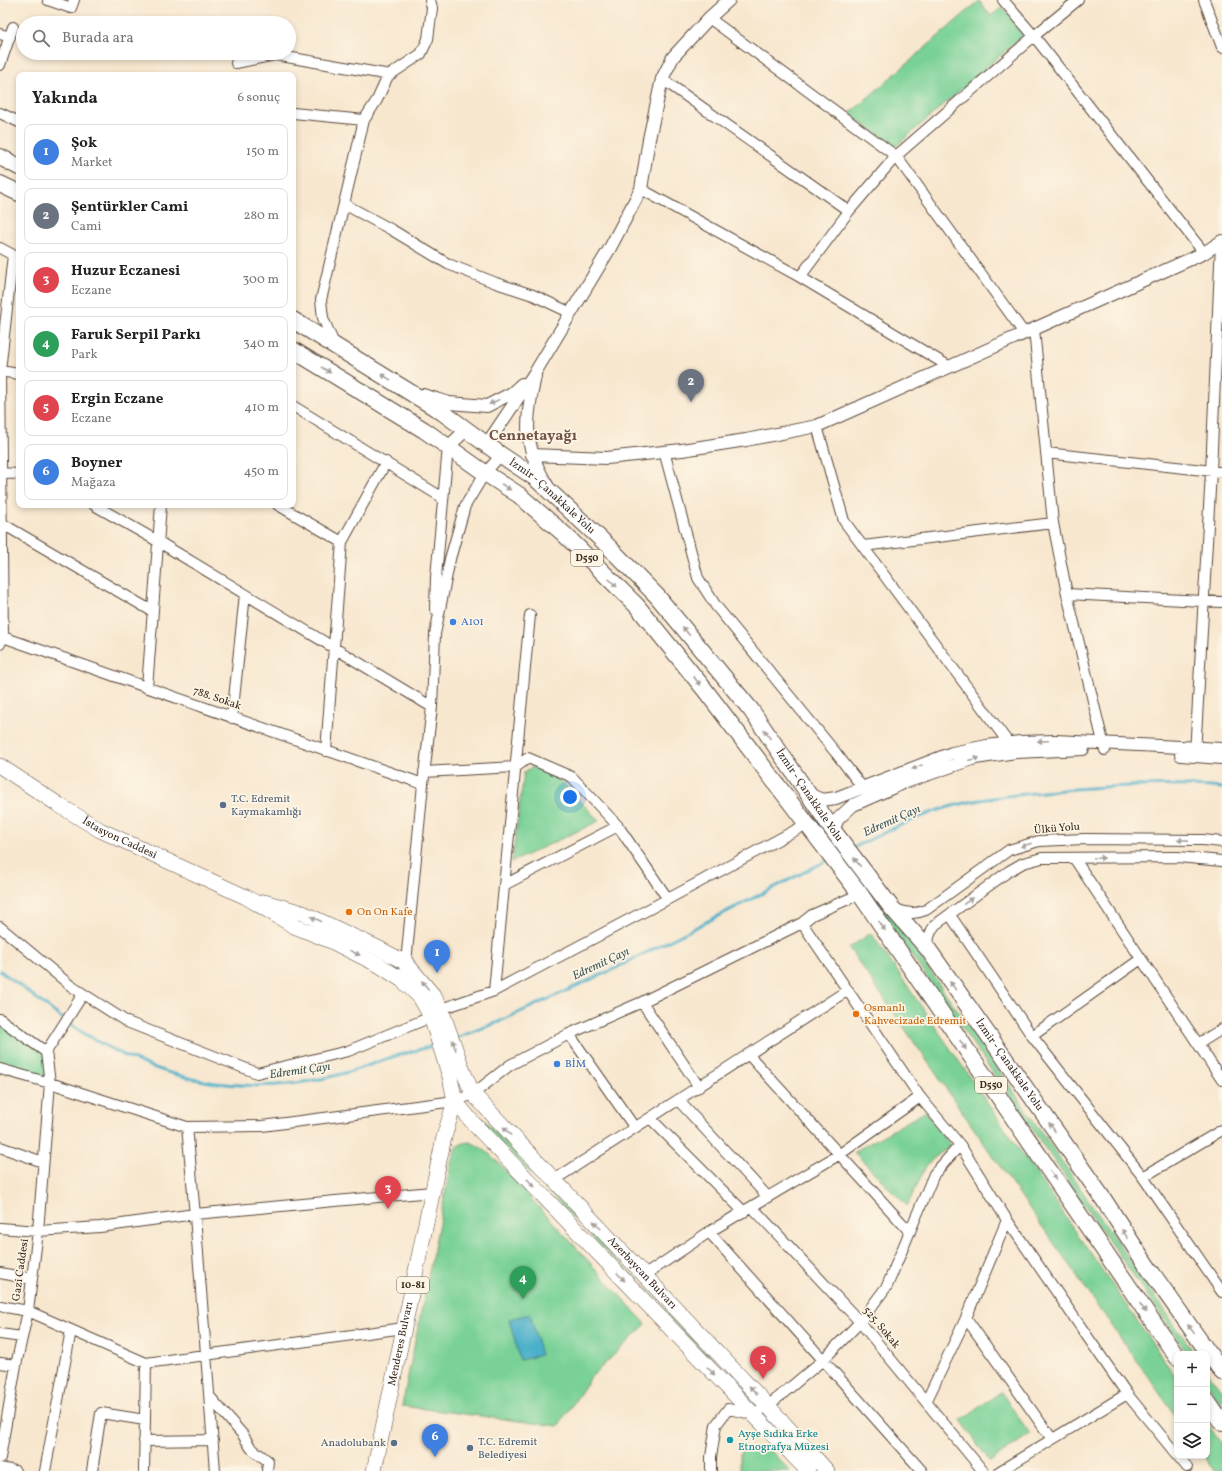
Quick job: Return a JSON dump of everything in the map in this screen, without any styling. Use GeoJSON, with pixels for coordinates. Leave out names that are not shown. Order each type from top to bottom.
{"type":"FeatureCollection","features":[{"type":"Feature","properties":{"kind":"highway"},"geometry":{"type":"LineString","coordinates":[[0,157],[16,165]]}},
{"type":"Feature","properties":{"kind":"highway"},"geometry":{"type":"LineString","coordinates":[[0,184],[16,192]]}},
{"type":"Feature","properties":{"kind":"highway","name":"İzmir - Çanakkale Yolu"},"geometry":{"type":"LineString","coordinates":[[296,322],[442,412],[534,477],[604,542],[657,596],[751,710],[835,834],[878,888],[891,907],[928,949],[1104,1200],[1147,1266],[1222,1372]]}},
{"type":"Feature","properties":{"kind":"highway","name":"İzmir - Çanakkale Yolu"},"geometry":{"type":"LineString","coordinates":[[296,352],[406,418],[519,495],[564,534],[637,606],[705,690],[816,837],[859,891],[1174,1353]]}},
{"type":"Feature","properties":{"kind":"highway"},"geometry":{"type":"LineString","coordinates":[[1210,1405],[1222,1423]]}},
{"type":"Feature","properties":{"kind":"main road","name":"İstasyon Caddesi"},"geometry":{"type":"LineString","coordinates":[[0,766],[100,830],[246,896],[294,926],[331,941],[379,965],[402,980],[438,1017]]}},
{"type":"Feature","properties":{"kind":"main road","name":"İstasyon Caddesi"},"geometry":{"type":"LineString","coordinates":[[246,896],[303,913],[380,949],[406,963],[433,995],[438,1017]]}},
{"type":"Feature","properties":{"kind":"main road"},"geometry":{"type":"LineString","coordinates":[[438,1017],[456,1074]]}},
{"type":"Feature","properties":{"kind":"main road","name":"Azerbaycan Bulvarı"},"geometry":{"type":"LineString","coordinates":[[456,1074],[473,1094],[768,1406],[827,1471]]}},
{"type":"Feature","properties":{"kind":"main road","name":"Azerbaycan Bulvarı"},"geometry":{"type":"LineString","coordinates":[[456,1074],[455,1101],[472,1123],[808,1471]]}},
{"type":"Feature","properties":{"kind":"main road","name":"Menderes Bulvarı"},"geometry":{"type":"LineString","coordinates":[[374,1471],[432,1192],[444,1138],[455,1101]]}},
{"type":"Feature","properties":{"kind":"street"},"geometry":{"type":"LineString","coordinates":[[48,0],[71,8],[74,0]]}},
{"type":"Feature","properties":{"kind":"street"},"geometry":{"type":"LineString","coordinates":[[334,344],[323,318],[321,300],[364,120],[377,100],[390,75],[421,54],[428,39],[432,8],[430,0]]}},
{"type":"Feature","properties":{"kind":"street"},"geometry":{"type":"LineString","coordinates":[[487,444],[536,371],[610,248],[641,189],[662,79],[672,57],[708,18],[729,0]]}},
{"type":"Feature","properties":{"kind":"street"},"geometry":{"type":"LineString","coordinates":[[1003,0],[1034,36],[1204,253]]}},
{"type":"Feature","properties":{"kind":"street"},"geometry":{"type":"LineString","coordinates":[[800,277],[849,211],[896,156],[1034,36],[1078,0]]}},
{"type":"Feature","properties":{"kind":"street"},"geometry":{"type":"LineString","coordinates":[[1204,0],[1222,47]]}},
{"type":"Feature","properties":{"kind":"street"},"geometry":{"type":"LineString","coordinates":[[708,18],[896,156],[1029,331],[1046,453],[1053,523],[1067,594],[1104,746]]}},
{"type":"Feature","properties":{"kind":"street"},"geometry":{"type":"LineString","coordinates":[[0,65],[5,36],[13,27]]}},
{"type":"Feature","properties":{"kind":"street"},"geometry":{"type":"LineString","coordinates":[[296,59],[390,75]]}},
{"type":"Feature","properties":{"kind":"street"},"geometry":{"type":"LineString","coordinates":[[236,63],[251,60]]}},
{"type":"Feature","properties":{"kind":"street"},"geometry":{"type":"LineString","coordinates":[[662,79],[849,211]]}},
{"type":"Feature","properties":{"kind":"street"},"geometry":{"type":"LineString","coordinates":[[0,113],[16,121]]}},
{"type":"Feature","properties":{"kind":"street"},"geometry":{"type":"LineString","coordinates":[[296,113],[364,120]]}},
{"type":"Feature","properties":{"kind":"street"},"geometry":{"type":"LineString","coordinates":[[641,189],[800,277],[950,367]]}},
{"type":"Feature","properties":{"kind":"street"},"geometry":{"type":"LineString","coordinates":[[344,204],[392,230],[448,264],[496,283],[532,295],[571,313]]}},
{"type":"Feature","properties":{"kind":"street"},"geometry":{"type":"LineString","coordinates":[[532,455],[607,458],[682,450],[746,440],[816,426],[1204,253],[1222,242]]}},
{"type":"Feature","properties":{"kind":"street"},"geometry":{"type":"LineString","coordinates":[[1195,752],[1219,348],[1222,242]]}},
{"type":"Feature","properties":{"kind":"street"},"geometry":{"type":"LineString","coordinates":[[0,248],[13,255]]}},
{"type":"Feature","properties":{"kind":"street"},"geometry":{"type":"LineString","coordinates":[[0,253],[13,255]]}},
{"type":"Feature","properties":{"kind":"street"},"geometry":{"type":"LineString","coordinates":[[1,640],[0,371],[13,255]]}},
{"type":"Feature","properties":{"kind":"street"},"geometry":{"type":"LineString","coordinates":[[0,371],[16,374]]}},
{"type":"Feature","properties":{"kind":"street"},"geometry":{"type":"LineString","coordinates":[[409,391],[449,403],[487,406],[512,393],[536,371]]}},
{"type":"Feature","properties":{"kind":"street"},"geometry":{"type":"LineString","coordinates":[[536,371],[529,407],[528,432],[532,455],[553,495]]}},
{"type":"Feature","properties":{"kind":"street"},"geometry":{"type":"LineString","coordinates":[[296,408],[443,498]]}},
{"type":"Feature","properties":{"kind":"street"},"geometry":{"type":"LineString","coordinates":[[816,426],[844,521],[1013,748]]}},
{"type":"Feature","properties":{"kind":"street"},"geometry":{"type":"LineString","coordinates":[[402,980],[406,963],[424,772],[432,707],[436,577],[448,447],[467,429]]}},
{"type":"Feature","properties":{"kind":"street"},"geometry":{"type":"LineString","coordinates":[[664,451],[698,578],[716,606],[867,793]]}},
{"type":"Feature","properties":{"kind":"street"},"geometry":{"type":"LineString","coordinates":[[1046,453],[1222,472]]}},
{"type":"Feature","properties":{"kind":"street"},"geometry":{"type":"LineString","coordinates":[[435,634],[450,559],[465,506],[485,473],[501,455]]}},
{"type":"Feature","properties":{"kind":"street"},"geometry":{"type":"LineString","coordinates":[[326,751],[342,542],[386,462]]}},
{"type":"Feature","properties":{"kind":"street"},"geometry":{"type":"LineString","coordinates":[[0,473],[16,474]]}},
{"type":"Feature","properties":{"kind":"street"},"geometry":{"type":"LineString","coordinates":[[99,508],[334,647],[432,707]]}},
{"type":"Feature","properties":{"kind":"street"},"geometry":{"type":"LineString","coordinates":[[147,688],[161,508]]}},
{"type":"Feature","properties":{"kind":"street"},"geometry":{"type":"LineString","coordinates":[[283,508],[342,542]]}},
{"type":"Feature","properties":{"kind":"street"},"geometry":{"type":"LineString","coordinates":[[863,546],[1053,523]]}},
{"type":"Feature","properties":{"kind":"street"},"geometry":{"type":"LineString","coordinates":[[1,524],[152,611]]}},
{"type":"Feature","properties":{"kind":"street"},"geometry":{"type":"LineString","coordinates":[[232,718],[245,594]]}},
{"type":"Feature","properties":{"kind":"street"},"geometry":{"type":"LineString","coordinates":[[1067,594],[1222,602]]}},
{"type":"Feature","properties":{"kind":"street"},"geometry":{"type":"LineString","coordinates":[[494,991],[530,615]]}},
{"type":"Feature","properties":{"kind":"street","name":"788. Sokak"},"geometry":{"type":"LineString","coordinates":[[1,640],[147,688],[423,784]]}},
{"type":"Feature","properties":{"kind":"street"},"geometry":{"type":"LineString","coordinates":[[835,834],[835,826],[838,819],[867,793],[952,753],[987,746],[1013,748],[1055,741],[1195,752],[1222,758]]}},
{"type":"Feature","properties":{"kind":"street"},"geometry":{"type":"LineString","coordinates":[[1195,752],[1222,749]]}},
{"type":"Feature","properties":{"kind":"street"},"geometry":{"type":"LineString","coordinates":[[424,772],[516,767],[528,758],[572,777],[618,826],[668,899]]}},
{"type":"Feature","properties":{"kind":"street"},"geometry":{"type":"LineString","coordinates":[[807,793],[822,800],[867,793]]}},
{"type":"Feature","properties":{"kind":"street"},"geometry":{"type":"LineString","coordinates":[[0,927],[71,986],[127,1022],[257,1073],[348,1051],[438,1017],[494,991],[807,824]]}},
{"type":"Feature","properties":{"kind":"street"},"geometry":{"type":"LineString","coordinates":[[504,885],[618,826]]}},
{"type":"Feature","properties":{"kind":"street","name":"Ülkü Yolu"},"geometry":{"type":"LineString","coordinates":[[891,907],[912,913],[926,910],[1009,850],[1039,841],[1084,839],[1204,840],[1222,842]]}},
{"type":"Feature","properties":{"kind":"street"},"geometry":{"type":"LineString","coordinates":[[928,949],[930,931],[935,925],[1022,863],[1042,858],[1178,857],[1222,861]]}},
{"type":"Feature","properties":{"kind":"street"},"geometry":{"type":"LineString","coordinates":[[1074,858],[1222,1080]]}},
{"type":"Feature","properties":{"kind":"street"},"geometry":{"type":"LineString","coordinates":[[0,1070],[50,1083],[187,1127],[262,1126],[455,1101],[473,1094],[510,1065],[569,1034],[642,1002],[802,922],[812,915],[859,891]]}},
{"type":"Feature","properties":{"kind":"street"},"geometry":{"type":"LineString","coordinates":[[950,914],[1032,1036],[1143,1177],[1222,1292]]}},
{"type":"Feature","properties":{"kind":"street"},"geometry":{"type":"LineString","coordinates":[[802,922],[920,1097],[960,1145],[1007,1220],[1127,1394],[1174,1452]]}},
{"type":"Feature","properties":{"kind":"street"},"geometry":{"type":"LineString","coordinates":[[1032,1036],[1141,959]]}},
{"type":"Feature","properties":{"kind":"street"},"geometry":{"type":"LineString","coordinates":[[554,1180],[848,990]]}},
{"type":"Feature","properties":{"kind":"street"},"geometry":{"type":"LineString","coordinates":[[0,1019],[46,1052],[83,994]]}},
{"type":"Feature","properties":{"kind":"street"},"geometry":{"type":"LineString","coordinates":[[642,1002],[699,1087]]}},
{"type":"Feature","properties":{"kind":"street"},"geometry":{"type":"LineString","coordinates":[[1198,1044],[1222,1028]]}},
{"type":"Feature","properties":{"kind":"street"},"geometry":{"type":"LineString","coordinates":[[569,1034],[635,1128]]}},
{"type":"Feature","properties":{"kind":"street","name":"Gazi Caddesi"},"geometry":{"type":"LineString","coordinates":[[0,1458],[16,1365],[28,1311],[38,1231],[50,1083],[46,1052]]}},
{"type":"Feature","properties":{"kind":"street"},"geometry":{"type":"LineString","coordinates":[[748,1054],[910,1232]]}},
{"type":"Feature","properties":{"kind":"street"},"geometry":{"type":"LineString","coordinates":[[646,1276],[709,1232],[840,1154],[920,1097]]}},
{"type":"Feature","properties":{"kind":"street"},"geometry":{"type":"LineString","coordinates":[[678,1100],[768,1197]]}},
{"type":"Feature","properties":{"kind":"street","name":"525. Sokak"},"geometry":{"type":"LineString","coordinates":[[650,1118],[748,1210],[860,1322],[983,1471]]}},
{"type":"Feature","properties":{"kind":"street"},"geometry":{"type":"LineString","coordinates":[[187,1127],[215,1471]]}},
{"type":"Feature","properties":{"kind":"street"},"geometry":{"type":"LineString","coordinates":[[1143,1177],[1221,1132]]}},
{"type":"Feature","properties":{"kind":"street"},"geometry":{"type":"LineString","coordinates":[[711,1471],[711,1457],[716,1425],[728,1409],[752,1414],[768,1406],[823,1360],[860,1322],[887,1286],[934,1174],[960,1145]]}},
{"type":"Feature","properties":{"kind":"street"},"geometry":{"type":"LineString","coordinates":[[0,1148],[43,1162]]}},
{"type":"Feature","properties":{"kind":"street"},"geometry":{"type":"LineString","coordinates":[[0,1228],[38,1231],[100,1227],[195,1214],[432,1192]]}},
{"type":"Feature","properties":{"kind":"street"},"geometry":{"type":"LineString","coordinates":[[926,1402],[966,1318],[1007,1220]]}},
{"type":"Feature","properties":{"kind":"street"},"geometry":{"type":"LineString","coordinates":[[709,1232],[922,1471]]}},
{"type":"Feature","properties":{"kind":"street"},"geometry":{"type":"LineString","coordinates":[[0,1273],[32,1279]]}},
{"type":"Feature","properties":{"kind":"street"},"geometry":{"type":"LineString","coordinates":[[0,1306],[28,1311],[146,1363],[404,1328]]}},
{"type":"Feature","properties":{"kind":"street"},"geometry":{"type":"LineString","coordinates":[[966,1318],[1052,1439]]}},
{"type":"Feature","properties":{"kind":"street"},"geometry":{"type":"LineString","coordinates":[[45,1471],[71,1330]]}},
{"type":"Feature","properties":{"kind":"street"},"geometry":{"type":"LineString","coordinates":[[0,1334],[22,1337]]}},
{"type":"Feature","properties":{"kind":"street"},"geometry":{"type":"LineString","coordinates":[[0,1363],[16,1365]]}},
{"type":"Feature","properties":{"kind":"street"},"geometry":{"type":"LineString","coordinates":[[144,1471],[146,1363]]}},
{"type":"Feature","properties":{"kind":"street"},"geometry":{"type":"LineString","coordinates":[[1000,1471],[1127,1394]]}},
{"type":"Feature","properties":{"kind":"street"},"geometry":{"type":"LineString","coordinates":[[210,1397],[243,1435],[251,1448],[268,1461],[266,1471]]}},
{"type":"Feature","properties":{"kind":"street"},"geometry":{"type":"LineString","coordinates":[[92,1471],[100,1413],[145,1420]]}},
{"type":"Feature","properties":{"kind":"street"},"geometry":{"type":"LineString","coordinates":[[144,1441],[213,1440]]}},
{"type":"Feature","properties":{"kind":"street"},"geometry":{"type":"LineString","coordinates":[[1179,1459],[1185,1470]]}},
{"type":"Feature","properties":{"kind":"street"},"geometry":{"type":"LineString","coordinates":[[0,1468],[15,1471]]}},
{"type":"Feature","properties":{"kind":"green space"},"geometry":{"type":"Polygon","coordinates":[[[979,1],[991,16],[1002,7],[1025,34],[895,147],[849,114],[979,1]]]}},
{"type":"Feature","properties":{"kind":"green space"},"geometry":{"type":"Polygon","coordinates":[[[532,767],[558,778],[599,821],[512,862],[524,772],[532,767]]]}},
{"type":"Feature","properties":{"kind":"green space"},"geometry":{"type":"Polygon","coordinates":[[[862,881],[894,919],[1193,1351],[1186,1351],[889,923],[862,881]]]}},
{"type":"Feature","properties":{"kind":"green space"},"geometry":{"type":"Polygon","coordinates":[[[871,933],[1174,1375],[1174,1414],[1008,1178],[849,948],[871,933]]]}},
{"type":"Feature","properties":{"kind":"green space"},"geometry":{"type":"Polygon","coordinates":[[[0,1019],[46,1052],[50,1083],[0,1069],[0,1019]]]}},
{"type":"Feature","properties":{"kind":"green space"},"geometry":{"type":"Polygon","coordinates":[[[926,1111],[950,1145],[927,1164],[907,1206],[854,1152],[926,1111]]]}},
{"type":"Feature","properties":{"kind":"green space"},"geometry":{"type":"Polygon","coordinates":[[[483,1119],[733,1380],[736,1386],[480,1121],[483,1119]]]}},
{"type":"Feature","properties":{"kind":"green space"},"geometry":{"type":"Polygon","coordinates":[[[470,1142],[485,1150],[498,1162],[646,1324],[591,1377],[558,1426],[402,1406],[452,1159],[458,1146],[463,1143],[470,1142]]]}},
{"type":"Feature","properties":{"kind":"green space"},"geometry":{"type":"Polygon","coordinates":[[[1210,1375],[1222,1391],[1222,1406],[1210,1388],[1210,1375]]]}},
{"type":"Feature","properties":{"kind":"green space"},"geometry":{"type":"Polygon","coordinates":[[[1001,1392],[1030,1434],[990,1462],[961,1420],[1001,1392]]]}},
{"type":"Feature","properties":{"kind":"green space"},"geometry":{"type":"Polygon","coordinates":[[[1210,1427],[1222,1445],[1222,1471],[1214,1471],[1205,1459],[1210,1459],[1210,1427]]]}},
{"type":"Feature","properties":{"kind":"green space"},"geometry":{"type":"Polygon","coordinates":[[[745,1449],[769,1449],[790,1471],[742,1471],[740,1470],[740,1453],[745,1449]]]}},
{"type":"Feature","properties":{"kind":"water"},"geometry":{"type":"Polygon","coordinates":[[[530,1314],[541,1355],[520,1360],[509,1319],[530,1314]]]}},
{"type":"Feature","properties":{"kind":"waterway","name":"Edremit Çayı"},"geometry":{"type":"LineString","coordinates":[[853,848],[895,828],[939,810],[991,798],[1088,788],[1155,785],[1222,788]]}},
{"type":"Feature","properties":{"kind":"waterway","name":"Edremit Çayı"},"geometry":{"type":"LineString","coordinates":[[456,1038],[496,1023],[614,969],[828,860]]}},
{"type":"Feature","properties":{"kind":"waterway","name":"Edremit Çayı"},"geometry":{"type":"LineString","coordinates":[[0,971],[74,1027],[113,1050],[142,1063],[171,1073],[201,1080],[231,1085],[262,1086],[293,1083],[325,1078],[356,1070],[386,1059],[435,1045]]}},
{"type":"Feature","properties":{"kind":"place","name":"Şentürkler Cami"},"geometry":{"type":"Point","coordinates":[691,402]}},
{"type":"Feature","properties":{"kind":"place","name":"A101"},"geometry":{"type":"Point","coordinates":[453,622]}},
{"type":"Feature","properties":{"kind":"place","name":"T.C. Edremit Kaymakamlığı"},"geometry":{"type":"Point","coordinates":[223,805]}},
{"type":"Feature","properties":{"kind":"place","name":"On On Kafe"},"geometry":{"type":"Point","coordinates":[349,912]}},
{"type":"Feature","properties":{"kind":"place","name":"Şok"},"geometry":{"type":"Point","coordinates":[437,973]}},
{"type":"Feature","properties":{"kind":"place","name":"Osmanlı Kahvecizade Edremit"},"geometry":{"type":"Point","coordinates":[856,1014]}},
{"type":"Feature","properties":{"kind":"place","name":"BİM"},"geometry":{"type":"Point","coordinates":[557,1064]}},
{"type":"Feature","properties":{"kind":"place","name":"Huzur Eczanesi"},"geometry":{"type":"Point","coordinates":[388,1209]}},
{"type":"Feature","properties":{"kind":"place","name":"Faruk Serpil Parkı"},"geometry":{"type":"Point","coordinates":[523,1299]}},
{"type":"Feature","properties":{"kind":"place","name":"Ergin Eczane"},"geometry":{"type":"Point","coordinates":[763,1379]}},
{"type":"Feature","properties":{"kind":"place","name":"Ayşe Sıdıka Erke Etnografya Müzesi"},"geometry":{"type":"Point","coordinates":[730,1440]}},
{"type":"Feature","properties":{"kind":"place","name":"Anadolubank"},"geometry":{"type":"Point","coordinates":[394,1443]}},
{"type":"Feature","properties":{"kind":"place","name":"T.C. Edremit Belediyesi"},"geometry":{"type":"Point","coordinates":[470,1448]}},
{"type":"Feature","properties":{"kind":"place","name":"Boyner"},"geometry":{"type":"Point","coordinates":[435,1457]}},
{"type":"Feature","properties":{"kind":"district","name":"Cennetayağı"},"geometry":{"type":"Point","coordinates":[533,436]}}]}
